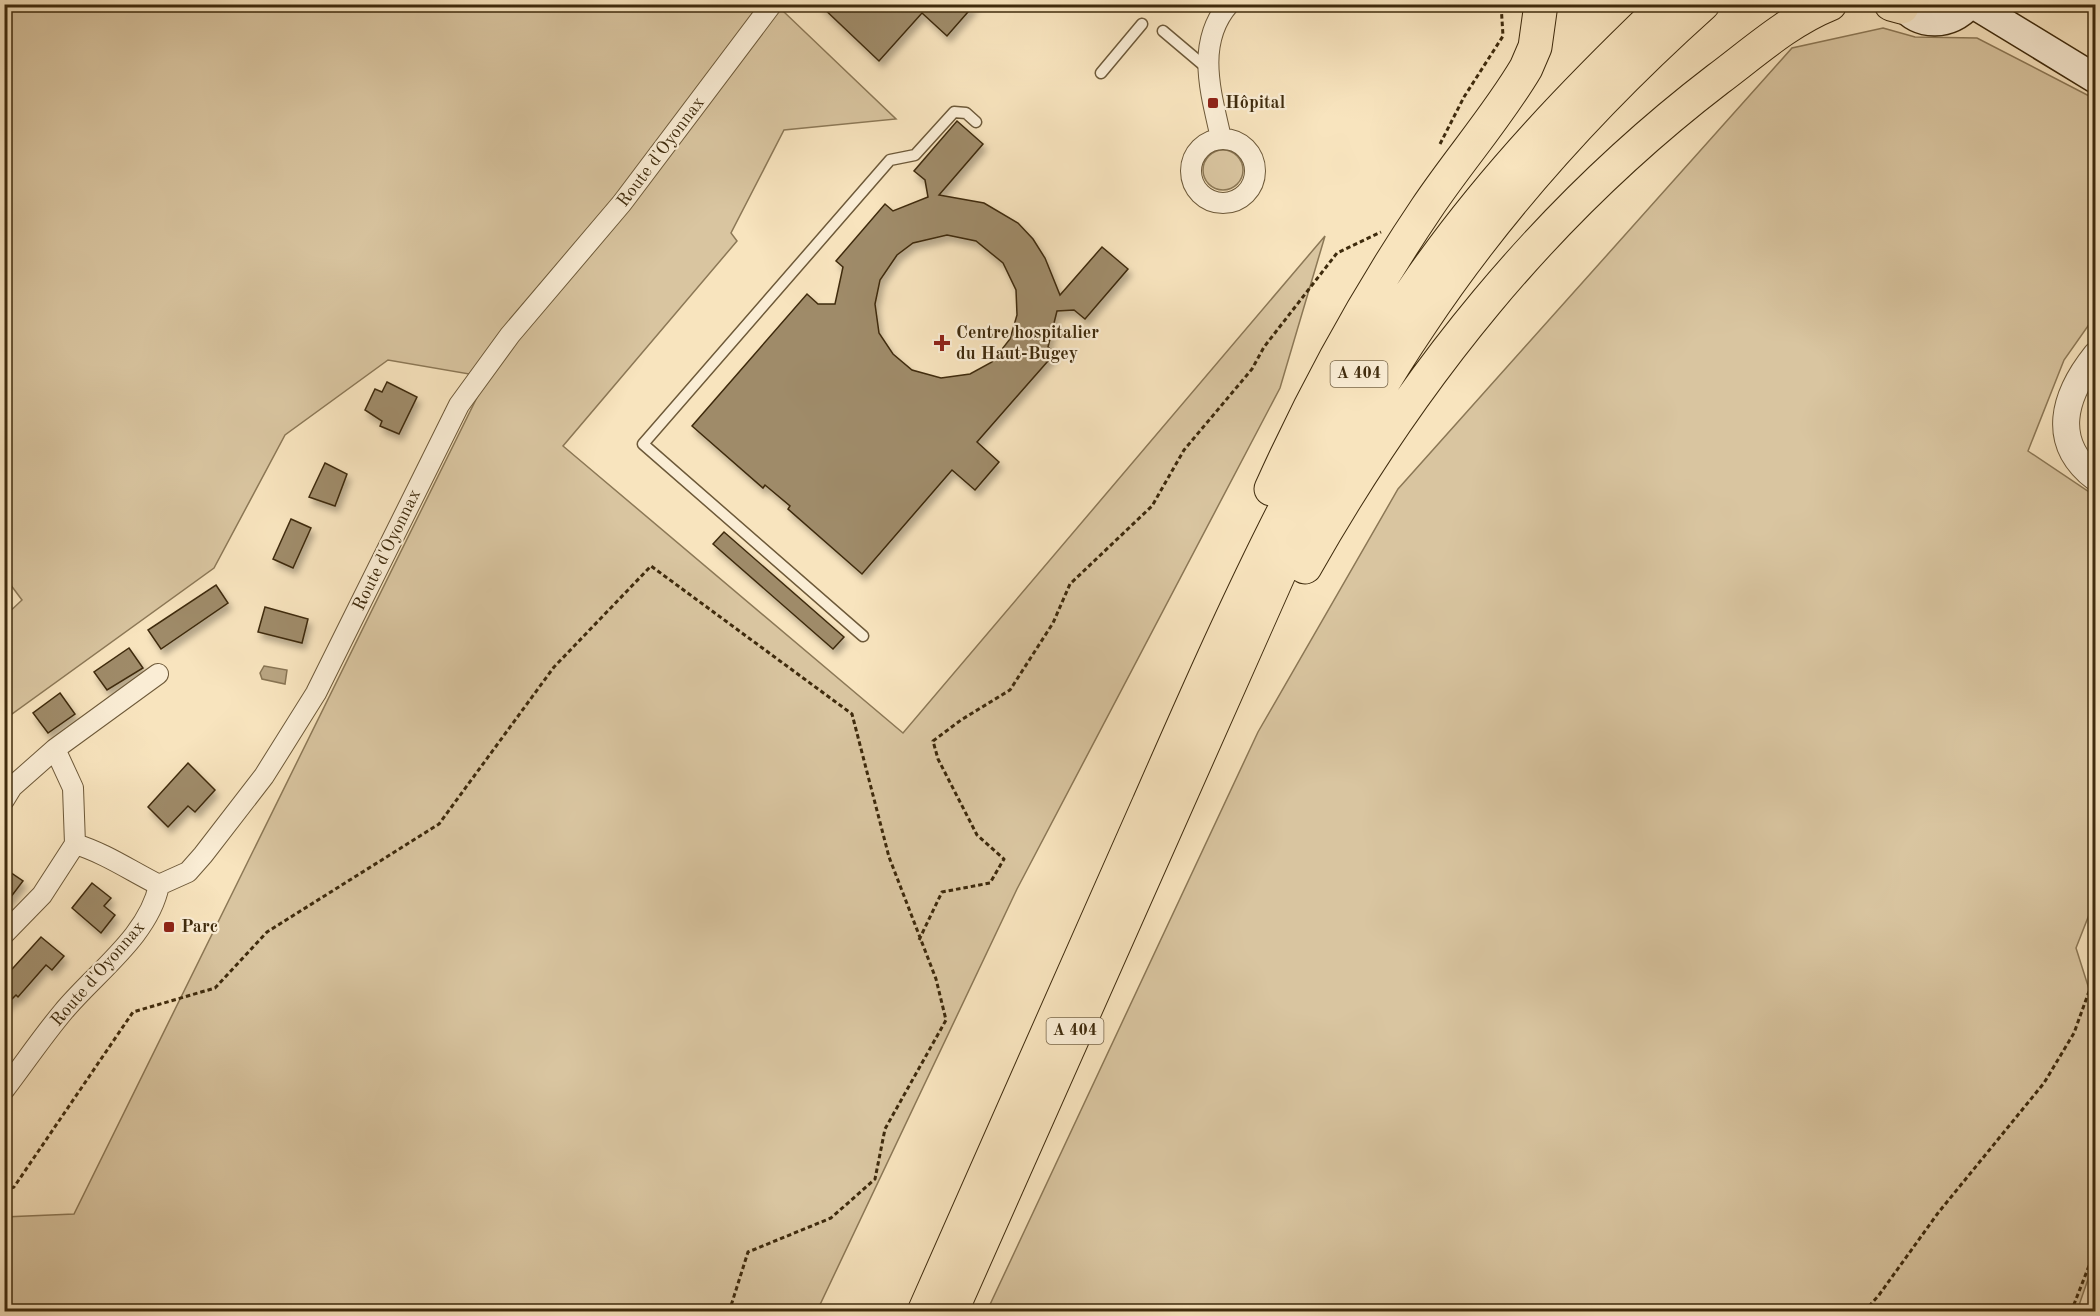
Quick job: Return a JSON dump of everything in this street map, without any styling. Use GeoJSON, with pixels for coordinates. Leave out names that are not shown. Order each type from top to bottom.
{"type":"FeatureCollection","features":[{"type":"Feature","properties":{"kind":"highway"},"geometry":{"type":"LineString","coordinates":[[1147,807],[1240,560],[1296,434],[1332,363],[1393,261],[1461,157],[1526,68],[1535,47],[1541,4]]}},
{"type":"Feature","properties":{"kind":"highway","name":"A 404"},"geometry":{"type":"LineString","coordinates":[[924,1311],[1222,637],[1277,522],[1320,440],[1385,333],[1444,248],[1532,140],[1666,4]]}},
{"type":"Feature","properties":{"kind":"highway","name":"A 404"},"geometry":{"type":"LineString","coordinates":[[951,1311],[1286,558],[1374,397],[1421,323],[1489,231],[1549,159],[1603,100],[1703,4]]}},
{"type":"Feature","properties":{"kind":"highway"},"geometry":{"type":"LineString","coordinates":[[1199,751],[1364,467],[1443,354],[1487,300],[1547,232],[1611,169],[1696,96],[1791,23],[1830,4]]}},
{"type":"Feature","properties":{"kind":"main road"},"geometry":{"type":"LineString","coordinates":[[1898,5],[1924,21],[1938,22],[1951,20],[1972,4],[2096,80]]}},
{"type":"Feature","properties":{"kind":"street","name":"Route d'Oyonnax"},"geometry":{"type":"LineString","coordinates":[[4,1090],[63,1011],[132,937],[151,911],[159,885],[188,872],[264,776],[304,712],[381,565],[459,405],[510,335],[622,203],[772,4]]}},
{"type":"Feature","properties":{"kind":"street"},"geometry":{"type":"LineString","coordinates":[[1221,138],[1208,69],[1208,47],[1218,17],[1229,4]]}},
{"type":"Feature","properties":{"kind":"street"},"geometry":{"type":"LineString","coordinates":[[2096,355],[2073,389],[2065,422],[2070,443],[2079,462],[2096,478]]}},
{"type":"Feature","properties":{"kind":"street"},"geometry":{"type":"LineString","coordinates":[[4,800],[12,787],[56,749],[158,675]]}},
{"type":"Feature","properties":{"kind":"street"},"geometry":{"type":"LineString","coordinates":[[4,934],[42,895],[75,844],[73,788],[56,749]]}},
{"type":"Feature","properties":{"kind":"street"},"geometry":{"type":"LineString","coordinates":[[75,844],[98,851],[124,868],[159,885]]}},
{"type":"Feature","properties":{"kind":"lane"},"geometry":{"type":"LineString","coordinates":[[1101,73],[1142,24]]}},
{"type":"Feature","properties":{"kind":"lane"},"geometry":{"type":"LineString","coordinates":[[1163,31],[1208,69]]}},
{"type":"Feature","properties":{"kind":"lane"},"geometry":{"type":"LineString","coordinates":[[863,636],[643,444],[890,160],[915,155],[954,112],[966,113],[976,122]]}},
{"type":"Feature","properties":{"kind":"path"},"geometry":{"type":"LineString","coordinates":[[1437,150],[1464,97],[1503,36],[1501,4]]}},
{"type":"Feature","properties":{"kind":"path"},"geometry":{"type":"LineString","coordinates":[[919,940],[942,892],[990,883],[1004,859],[977,835],[938,759],[933,741],[961,720],[1010,690],[1053,623],[1070,584],[1152,506],[1184,450],[1252,369],[1264,347],[1337,253],[1385,230]]}},
{"type":"Feature","properties":{"kind":"path"},"geometry":{"type":"LineString","coordinates":[[4,1191],[14,1187],[133,1012],[215,988],[267,932],[439,824],[554,667],[651,566],[852,714],[889,857],[919,940],[936,979],[946,1020],[885,1129],[875,1179],[831,1218],[748,1251],[729,1311]]}},
{"type":"Feature","properties":{"kind":"path"},"geometry":{"type":"LineString","coordinates":[[1864,1311],[1879,1295],[1938,1213],[2044,1083],[2074,1033],[2096,972]]}},
{"type":"Feature","properties":{"kind":"path"},"geometry":{"type":"LineString","coordinates":[[2071,1311],[2096,1248]]}},
{"type":"Feature","properties":{"kind":"shaded area"},"geometry":{"type":"Polygon","coordinates":[[[5,5],[789,5],[784,12],[896,119],[784,130],[731,233],[737,241],[563,446],[903,733],[1325,236],[1280,388],[1017,889],[817,1311],[5,1311],[4,1217],[74,1214],[487,377],[388,360],[285,435],[214,568],[5,719],[5,616],[22,600],[4,576],[5,5]]]}},
{"type":"Feature","properties":{"kind":"shaded area"},"geometry":{"type":"Polygon","coordinates":[[[1883,28],[1915,37],[1977,38],[2095,99],[2095,316],[2064,360],[2028,451],[2095,496],[2096,897],[2076,948],[2096,1011],[2095,1259],[2077,1311],[987,1311],[1258,732],[1398,489],[1792,48],[1883,28]]]}},
{"type":"Feature","properties":{"kind":"shaded area"},"geometry":{"type":"Polygon","coordinates":[[[1223,150],[1231,151],[1237,156],[1242,162],[1242,178],[1237,184],[1231,189],[1223,190],[1215,189],[1209,184],[1204,178],[1203,170],[1204,162],[1209,156],[1215,151],[1223,150]]]}},
{"type":"Feature","properties":{"kind":"shaded area"},"geometry":{"type":"Polygon","coordinates":[[[264,666],[287,670],[285,684],[262,679],[260,673],[264,666]]]}},
{"type":"Feature","properties":{"kind":"building"},"geometry":{"type":"Polygon","coordinates":[[[819,4],[975,4],[947,36],[922,13],[879,61],[819,4]]]}},
{"type":"Feature","properties":{"kind":"building"},"geometry":{"type":"Polygon","coordinates":[[[957,121],[983,144],[939,195],[984,203],[1018,223],[1033,239],[1045,258],[1060,295],[1102,247],[1128,269],[1085,319],[1074,310],[1057,311],[1048,347],[1055,353],[977,442],[999,462],[975,490],[952,470],[862,574],[788,509],[790,506],[765,485],[763,488],[692,426],[807,294],[818,304],[835,304],[843,267],[836,261],[885,204],[893,211],[928,197],[925,180],[914,171],[957,121]],[[947,235],[913,243],[897,255],[880,280],[875,304],[879,333],[893,354],[912,370],[941,378],[970,374],[992,362],[1010,339],[1017,315],[1016,290],[1003,263],[976,241],[947,235]]]}},
{"type":"Feature","properties":{"kind":"building"},"geometry":{"type":"Polygon","coordinates":[[[387,382],[417,397],[399,434],[380,426],[382,421],[365,410],[375,389],[382,392],[387,382]]]}},
{"type":"Feature","properties":{"kind":"building"},"geometry":{"type":"Polygon","coordinates":[[[325,463],[347,474],[335,506],[309,497],[325,463]]]}},
{"type":"Feature","properties":{"kind":"building"},"geometry":{"type":"Polygon","coordinates":[[[291,519],[311,528],[293,568],[273,559],[291,519]]]}},
{"type":"Feature","properties":{"kind":"building"},"geometry":{"type":"Polygon","coordinates":[[[724,532],[844,637],[833,649],[713,544],[724,532]]]}},
{"type":"Feature","properties":{"kind":"building"},"geometry":{"type":"Polygon","coordinates":[[[216,585],[228,603],[161,649],[148,630],[216,585]]]}},
{"type":"Feature","properties":{"kind":"building"},"geometry":{"type":"Polygon","coordinates":[[[265,607],[308,619],[302,643],[258,632],[265,607]]]}},
{"type":"Feature","properties":{"kind":"building"},"geometry":{"type":"Polygon","coordinates":[[[129,648],[143,668],[107,690],[94,672],[129,648]]]}},
{"type":"Feature","properties":{"kind":"building"},"geometry":{"type":"Polygon","coordinates":[[[60,693],[75,714],[48,733],[33,713],[60,693]]]}},
{"type":"Feature","properties":{"kind":"building"},"geometry":{"type":"Polygon","coordinates":[[[188,763],[215,790],[195,812],[188,806],[168,827],[148,807],[188,763]]]}},
{"type":"Feature","properties":{"kind":"building"},"geometry":{"type":"Polygon","coordinates":[[[4,868],[23,881],[4,906],[4,868]]]}},
{"type":"Feature","properties":{"kind":"building"},"geometry":{"type":"Polygon","coordinates":[[[92,883],[111,898],[104,906],[115,915],[101,933],[72,908],[92,883]]]}},
{"type":"Feature","properties":{"kind":"building"},"geometry":{"type":"Polygon","coordinates":[[[41,937],[64,956],[52,970],[46,965],[18,997],[16,995],[4,1007],[4,978],[41,937]]]}},
{"type":"Feature","properties":{"kind":"place","name":"Hôpital"},"geometry":{"type":"Point","coordinates":[1213,103]}},
{"type":"Feature","properties":{"kind":"place","name":"Centre hospitalier du Haut-Bugey"},"geometry":{"type":"Point","coordinates":[942,343]}},
{"type":"Feature","properties":{"kind":"place","name":"Parc"},"geometry":{"type":"Point","coordinates":[169,927]}}]}
